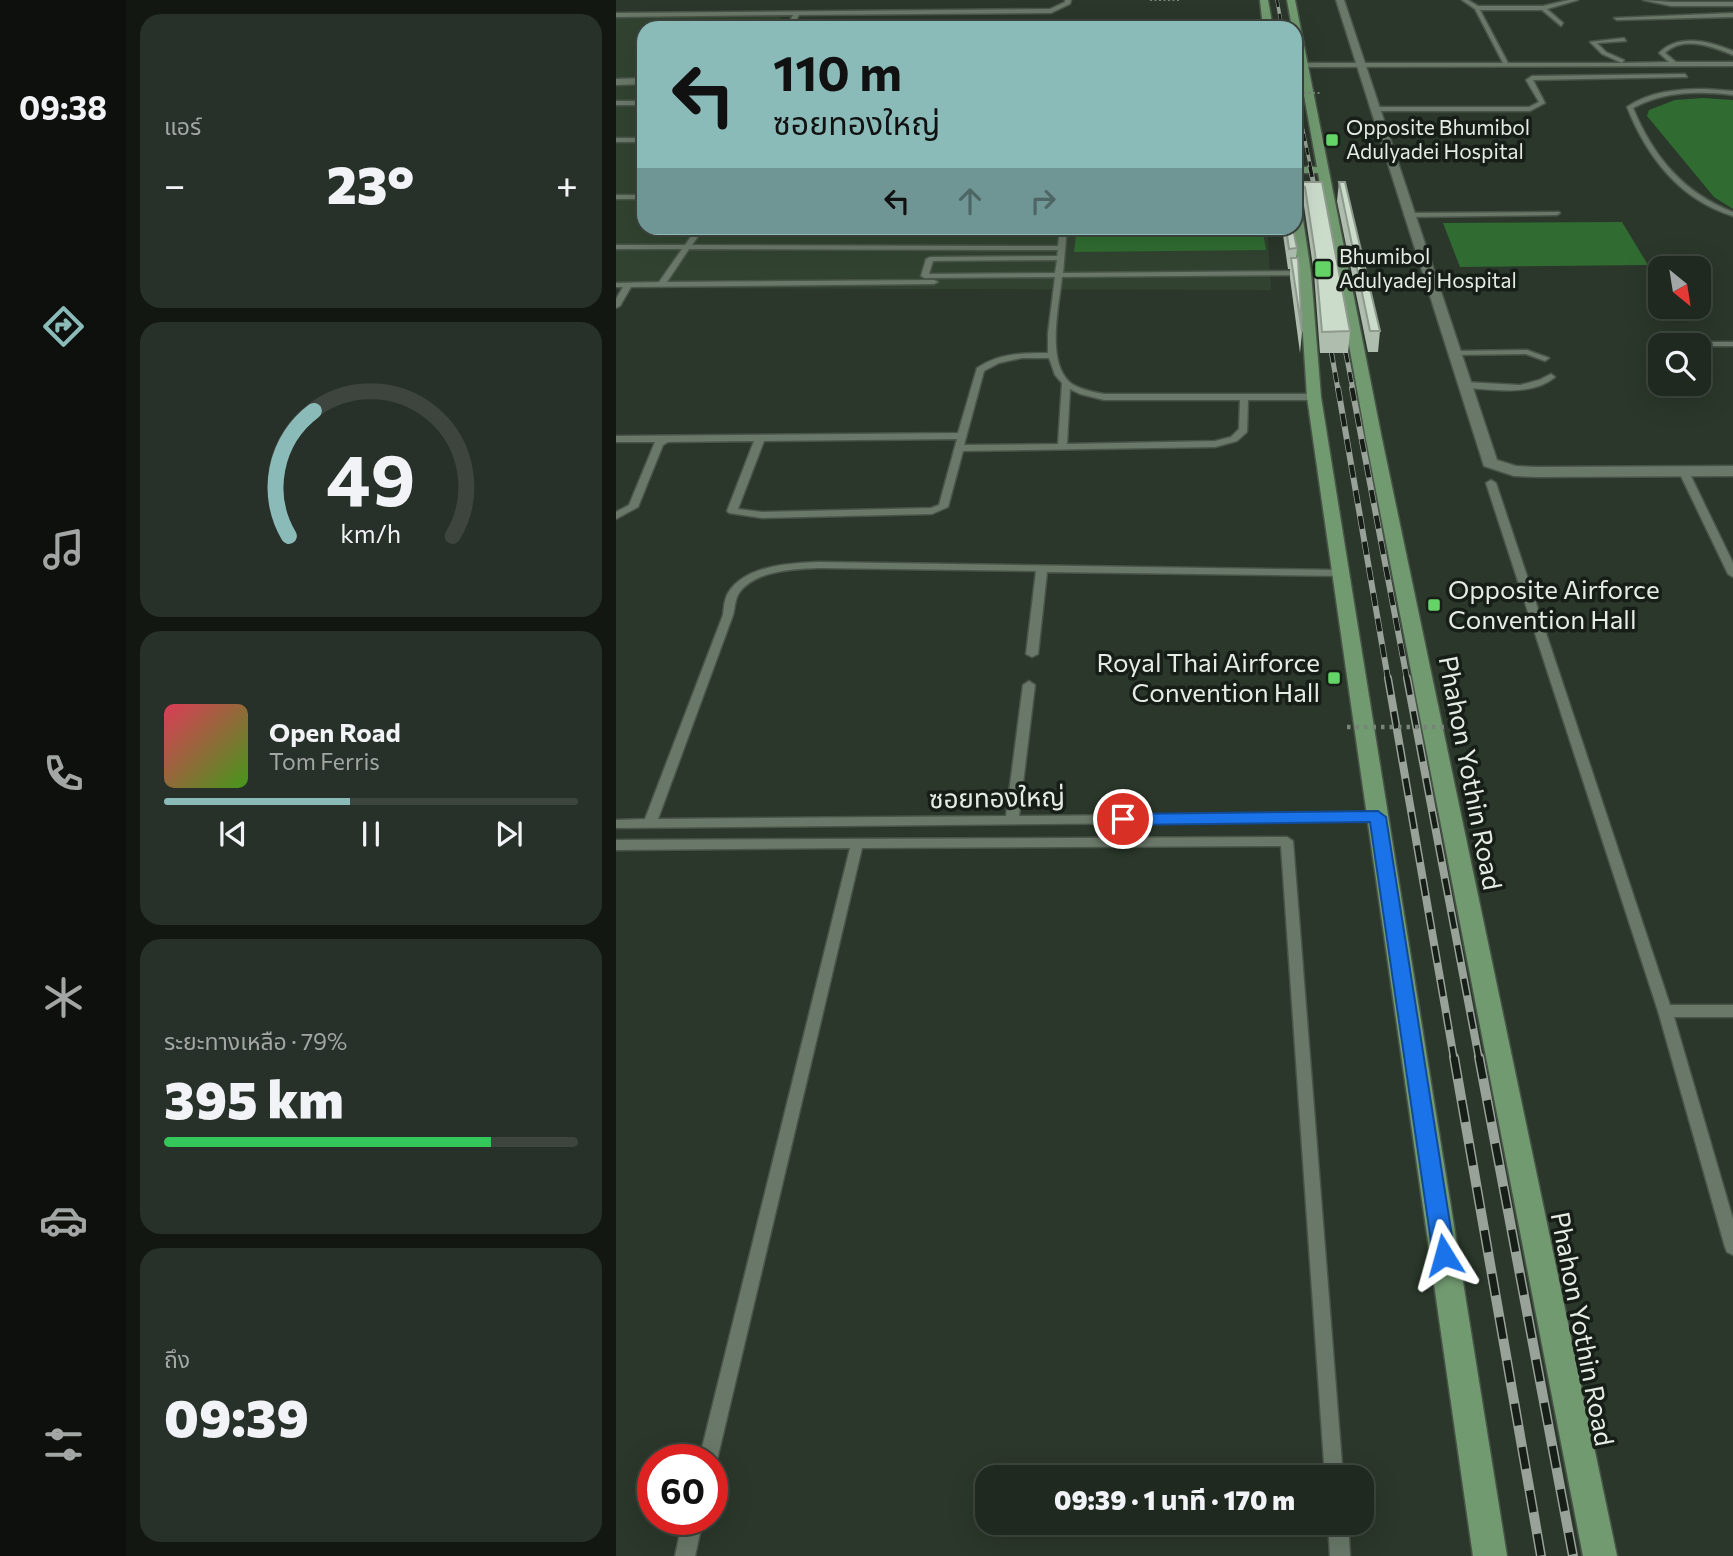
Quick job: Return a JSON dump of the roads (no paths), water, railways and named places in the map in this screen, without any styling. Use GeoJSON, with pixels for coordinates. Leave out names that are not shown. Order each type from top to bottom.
{"type":"FeatureCollection","features":[{"type":"Feature","properties":{"kind":"main road"},"geometry":{"type":"LineString","coordinates":[[1264,0],[1267,21]]}},
{"type":"Feature","properties":{"kind":"main road","name":"Phahon Yothin Road"},"geometry":{"type":"LineString","coordinates":[[1291,0],[1294,21]]}},
{"type":"Feature","properties":{"kind":"main road","name":"Phahon Yothin Road"},"geometry":{"type":"LineString","coordinates":[[1302,78],[1324,170],[1376,452],[1600,1556]]}},
{"type":"Feature","properties":{"kind":"main road"},"geometry":{"type":"LineString","coordinates":[[1302,170],[1324,170]]}},
{"type":"Feature","properties":{"kind":"main road"},"geometry":{"type":"LineString","coordinates":[[1299,235],[1305,273],[1314,397],[1339,573],[1490,1556]]}},
{"type":"Feature","properties":{"kind":"street"},"geometry":{"type":"LineString","coordinates":[[1340,0],[1490,463],[1514,471],[1537,472],[1733,471]]}},
{"type":"Feature","properties":{"kind":"street"},"geometry":{"type":"LineString","coordinates":[[616,82],[637,81]]}},
{"type":"Feature","properties":{"kind":"lane"},"geometry":{"type":"LineString","coordinates":[[880,12],[886,0]]}},
{"type":"Feature","properties":{"kind":"lane"},"geometry":{"type":"LineString","coordinates":[[616,15],[1051,11],[1068,3],[1068,0]]}},
{"type":"Feature","properties":{"kind":"lane"},"geometry":{"type":"LineString","coordinates":[[1465,0],[1477,8],[1506,64]]}},
{"type":"Feature","properties":{"kind":"lane"},"geometry":{"type":"LineString","coordinates":[[1477,8],[1543,8],[1575,0]]}},
{"type":"Feature","properties":{"kind":"lane"},"geometry":{"type":"LineString","coordinates":[[1646,0],[1671,5],[1712,2],[1733,5]]}},
{"type":"Feature","properties":{"kind":"lane"},"geometry":{"type":"LineString","coordinates":[[663,14],[672,6]]}},
{"type":"Feature","properties":{"kind":"lane"},"geometry":{"type":"LineString","coordinates":[[685,6],[820,7],[827,8],[827,13]]}},
{"type":"Feature","properties":{"kind":"lane"},"geometry":{"type":"LineString","coordinates":[[744,13],[751,6]]}},
{"type":"Feature","properties":{"kind":"lane"},"geometry":{"type":"LineString","coordinates":[[1543,8],[1561,24]]}},
{"type":"Feature","properties":{"kind":"lane"},"geometry":{"type":"LineString","coordinates":[[793,21],[797,13]]}},
{"type":"Feature","properties":{"kind":"lane"},"geometry":{"type":"LineString","coordinates":[[1617,18],[1733,15]]}},
{"type":"Feature","properties":{"kind":"lane"},"geometry":{"type":"LineString","coordinates":[[1624,40],[1593,42],[1625,64]]}},
{"type":"Feature","properties":{"kind":"lane"},"geometry":{"type":"LineString","coordinates":[[1704,43],[1733,53]]}},
{"type":"Feature","properties":{"kind":"lane"},"geometry":{"type":"LineString","coordinates":[[1698,91],[1662,50],[1674,44],[1733,43]]}},
{"type":"Feature","properties":{"kind":"lane"},"geometry":{"type":"LineString","coordinates":[[1302,65],[1733,64]]}},
{"type":"Feature","properties":{"kind":"lane"},"geometry":{"type":"LineString","coordinates":[[1376,109],[1530,109],[1542,103],[1529,80],[1532,78],[1688,79]]}},
{"type":"Feature","properties":{"kind":"lane"},"geometry":{"type":"LineString","coordinates":[[1733,93],[1698,91],[1647,97],[1630,107],[1636,125],[1684,189],[1711,206],[1733,214]]}},
{"type":"Feature","properties":{"kind":"lane"},"geometry":{"type":"LineString","coordinates":[[616,103],[637,103]]}},
{"type":"Feature","properties":{"kind":"lane"},"geometry":{"type":"LineString","coordinates":[[616,140],[637,140]]}},
{"type":"Feature","properties":{"kind":"lane"},"geometry":{"type":"LineString","coordinates":[[616,197],[637,197]]}},
{"type":"Feature","properties":{"kind":"lane"},"geometry":{"type":"LineString","coordinates":[[1408,215],[1557,214]]}},
{"type":"Feature","properties":{"kind":"lane"},"geometry":{"type":"LineString","coordinates":[[661,285],[696,235]]}},
{"type":"Feature","properties":{"kind":"lane"},"geometry":{"type":"LineString","coordinates":[[1063,235],[1050,355],[1066,384],[1080,394],[1104,397],[1314,397]]}},
{"type":"Feature","properties":{"kind":"lane"},"geometry":{"type":"LineString","coordinates":[[616,247],[1061,248]]}},
{"type":"Feature","properties":{"kind":"lane"},"geometry":{"type":"LineString","coordinates":[[1059,279],[925,276],[930,259],[1060,258]]}},
{"type":"Feature","properties":{"kind":"lane"},"geometry":{"type":"LineString","coordinates":[[616,285],[892,283],[1305,273]]}},
{"type":"Feature","properties":{"kind":"lane"},"geometry":{"type":"LineString","coordinates":[[616,306],[628,285]]}},
{"type":"Feature","properties":{"kind":"lane"},"geometry":{"type":"LineString","coordinates":[[1711,344],[1733,344]]}},
{"type":"Feature","properties":{"kind":"lane"},"geometry":{"type":"LineString","coordinates":[[1454,353],[1527,352],[1545,358]]}},
{"type":"Feature","properties":{"kind":"lane"},"geometry":{"type":"LineString","coordinates":[[760,438],[732,511],[762,515],[932,510],[943,507],[980,370],[989,362],[1014,356],[1050,355]]}},
{"type":"Feature","properties":{"kind":"lane"},"geometry":{"type":"LineString","coordinates":[[1464,385],[1521,387],[1543,383],[1551,377]]}},
{"type":"Feature","properties":{"kind":"lane"},"geometry":{"type":"LineString","coordinates":[[1062,446],[1066,384]]}},
{"type":"Feature","properties":{"kind":"lane"},"geometry":{"type":"LineString","coordinates":[[959,448],[1215,444],[1234,439],[1244,430],[1244,398]]}},
{"type":"Feature","properties":{"kind":"lane"},"geometry":{"type":"LineString","coordinates":[[616,439],[962,436]]}},
{"type":"Feature","properties":{"kind":"lane"},"geometry":{"type":"LineString","coordinates":[[616,516],[633,508],[659,443],[666,439]]}},
{"type":"Feature","properties":{"kind":"lane"},"geometry":{"type":"LineString","coordinates":[[1684,472],[1733,574]]}},
{"type":"Feature","properties":{"kind":"lane"},"geometry":{"type":"LineString","coordinates":[[1491,483],[1665,1011],[1733,1247]]}},
{"type":"Feature","properties":{"kind":"lane"},"geometry":{"type":"LineString","coordinates":[[650,824],[728,615],[733,593],[747,582],[772,571],[820,565],[1339,573]]}},
{"type":"Feature","properties":{"kind":"lane"},"geometry":{"type":"LineString","coordinates":[[1032,654],[1042,568]]}},
{"type":"Feature","properties":{"kind":"lane"},"geometry":{"type":"LineString","coordinates":[[1012,820],[1029,685]]}},
{"type":"Feature","properties":{"kind":"lane","name":"ซอยทองใหญ่"},"geometry":{"type":"LineString","coordinates":[[616,824],[1378,817]]}},
{"type":"Feature","properties":{"kind":"lane"},"geometry":{"type":"LineString","coordinates":[[616,845],[1287,841],[1333,1465]]}},
{"type":"Feature","properties":{"kind":"lane"},"geometry":{"type":"LineString","coordinates":[[712,1444],[857,844]]}},
{"type":"Feature","properties":{"kind":"lane"},"geometry":{"type":"LineString","coordinates":[[1665,1011],[1733,1011]]}},
{"type":"Feature","properties":{"kind":"lane"},"geometry":{"type":"LineString","coordinates":[[685,1556],[690,1535]]}},
{"type":"Feature","properties":{"kind":"lane"},"geometry":{"type":"LineString","coordinates":[[1339,1535],[1340,1556]]}},
{"type":"Feature","properties":{"kind":"railway"},"geometry":{"type":"LineString","coordinates":[[1277,0],[1281,21]]}},
{"type":"Feature","properties":{"kind":"railway"},"geometry":{"type":"LineString","coordinates":[[1302,126],[1311,169]]}},
{"type":"Feature","properties":{"kind":"railway"},"geometry":{"type":"LineString","coordinates":[[1310,167],[1317,199]]}},
{"type":"Feature","properties":{"kind":"railway"},"geometry":{"type":"LineString","coordinates":[[1302,184],[1305,202]]}},
{"type":"Feature","properties":{"kind":"railway"},"geometry":{"type":"LineString","coordinates":[[1328,333],[1338,390]]}},
{"type":"Feature","properties":{"kind":"railway"},"geometry":{"type":"LineString","coordinates":[[1342,333],[1353,390]]}},
{"type":"Feature","properties":{"kind":"railway"},"geometry":{"type":"LineString","coordinates":[[1338,388],[1388,679]]}},
{"type":"Feature","properties":{"kind":"railway"},"geometry":{"type":"LineString","coordinates":[[1352,388],[1407,679]]}},
{"type":"Feature","properties":{"kind":"railway"},"geometry":{"type":"LineString","coordinates":[[1388,678],[1454,1059]]}},
{"type":"Feature","properties":{"kind":"railway"},"geometry":{"type":"LineString","coordinates":[[1407,678],[1479,1059]]}},
{"type":"Feature","properties":{"kind":"railway"},"geometry":{"type":"LineString","coordinates":[[1454,1057],[1541,1556]]}},
{"type":"Feature","properties":{"kind":"railway"},"geometry":{"type":"LineString","coordinates":[[1479,1057],[1573,1556]]}},
{"type":"Feature","properties":{"kind":"place","name":"Opposite Bhumibol Adulyadei Hospital"},"geometry":{"type":"Point","coordinates":[1332,140]}},
{"type":"Feature","properties":{"kind":"place","name":"Bhumibol Adulyadej Hospital"},"geometry":{"type":"Point","coordinates":[1323,269]}},
{"type":"Feature","properties":{"kind":"place","name":"Opposite Airforce Convention Hall"},"geometry":{"type":"Point","coordinates":[1434,605]}},
{"type":"Feature","properties":{"kind":"place","name":"Royal Thai Airforce Convention Hall"},"geometry":{"type":"Point","coordinates":[1334,678]}}]}
